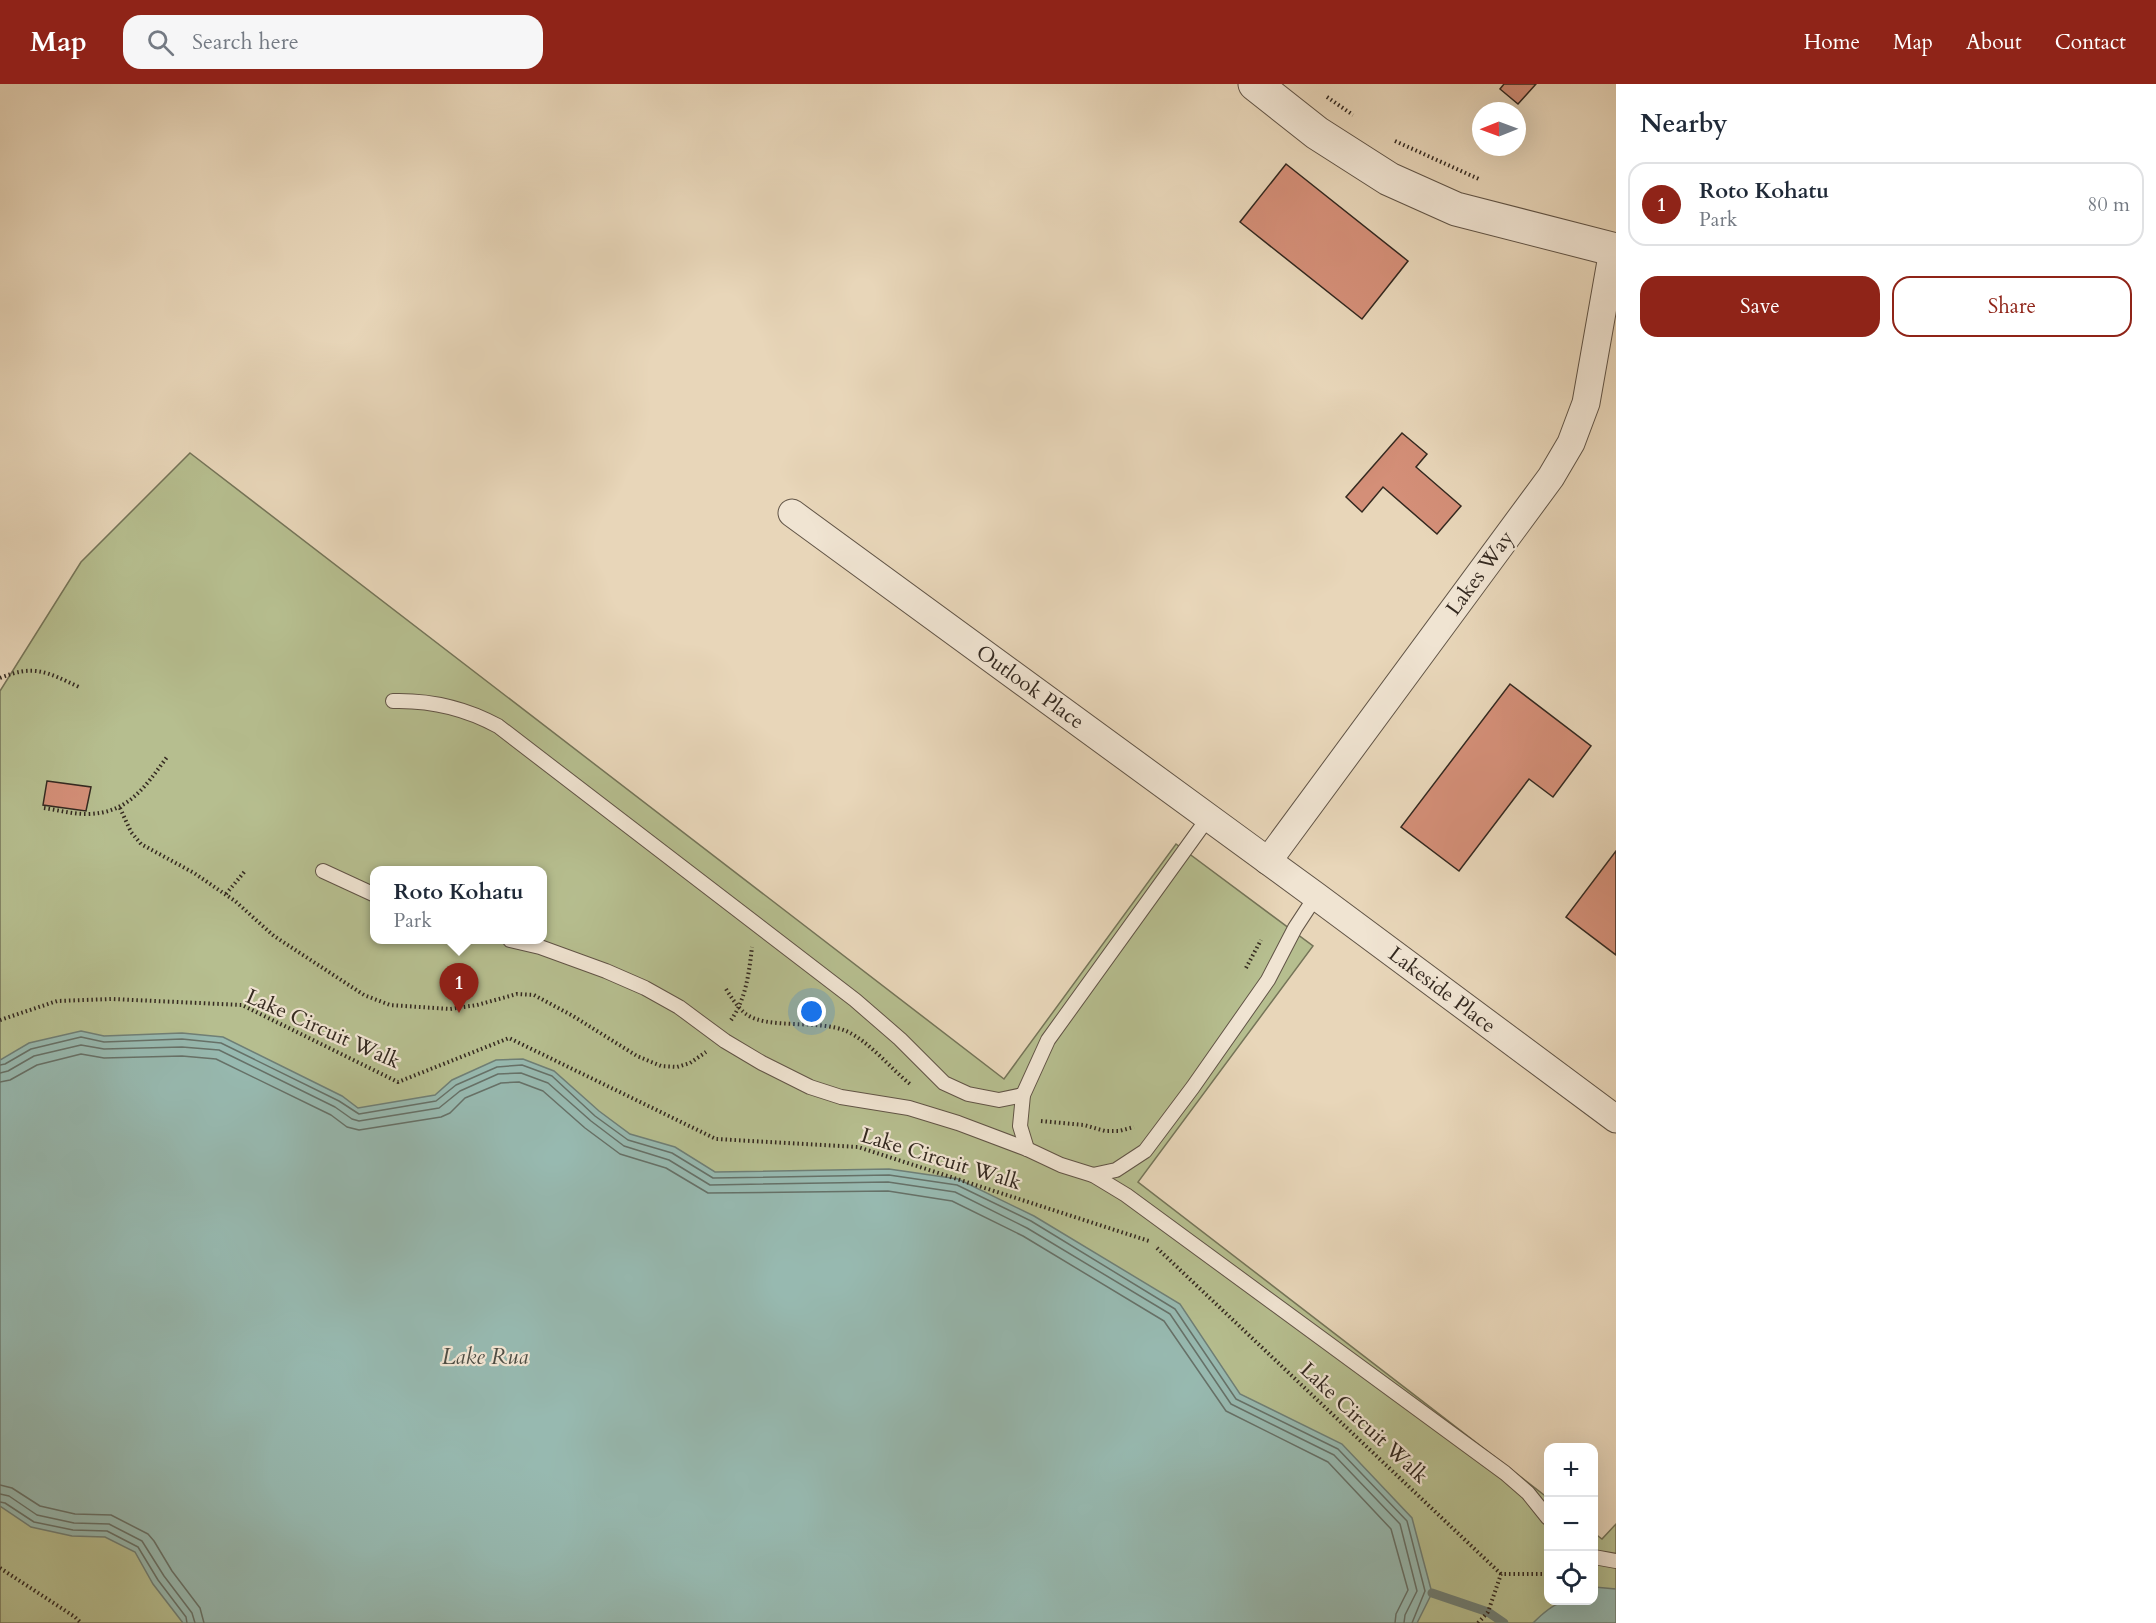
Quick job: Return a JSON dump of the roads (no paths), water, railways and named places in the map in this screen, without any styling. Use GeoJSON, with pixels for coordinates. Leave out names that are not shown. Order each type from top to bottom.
{"type":"FeatureCollection","features":[{"type":"Feature","properties":{"kind":"street"},"geometry":{"type":"LineString","coordinates":[[1255,84],[1317,133],[1389,179],[1456,209],[1615,250]]}},
{"type":"Feature","properties":{"kind":"street","name":"Lakes Way"},"geometry":{"type":"LineString","coordinates":[[1268,861],[1551,477],[1571,443],[1586,403],[1615,250]]}},
{"type":"Feature","properties":{"kind":"street","name":"Outlook Place"},"geometry":{"type":"LineString","coordinates":[[792,513],[1268,861]]}},
{"type":"Feature","properties":{"kind":"street","name":"Lakeside Place"},"geometry":{"type":"LineString","coordinates":[[1268,861],[1616,1119]]}},
{"type":"Feature","properties":{"kind":"lane"},"geometry":{"type":"LineString","coordinates":[[393,701],[421,701],[444,705],[474,714],[498,726],[855,1000],[900,1039],[944,1083],[968,1094],[999,1100],[1023,1095]]}},
{"type":"Feature","properties":{"kind":"lane"},"geometry":{"type":"LineString","coordinates":[[1027,1149],[1020,1126],[1023,1095],[1048,1040],[1208,818]]}},
{"type":"Feature","properties":{"kind":"lane"},"geometry":{"type":"LineString","coordinates":[[323,871],[370,893]]}},
{"type":"Feature","properties":{"kind":"lane"},"geometry":{"type":"LineString","coordinates":[[1093,1175],[1116,1170],[1145,1151],[1269,980],[1295,928],[1316,896]]}},
{"type":"Feature","properties":{"kind":"lane"},"geometry":{"type":"LineString","coordinates":[[529,944],[595,967],[645,988],[679,1007],[725,1041],[810,1087],[841,1097],[909,1108],[958,1123],[1027,1149],[1061,1165],[1093,1175],[1162,1221],[1505,1473],[1528,1493],[1544,1513]]}},
{"type":"Feature","properties":{"kind":"lane"},"geometry":{"type":"LineString","coordinates":[[1598,1558],[1616,1561]]}},
{"type":"Feature","properties":{"kind":"water","name":"Lake Rua"},"geometry":{"type":"Polygon","coordinates":[[[81,1031],[104,1036],[182,1033],[223,1037],[342,1096],[358,1108],[435,1095],[452,1080],[496,1060],[523,1059],[554,1071],[599,1111],[630,1134],[675,1147],[715,1172],[889,1169],[958,1179],[1034,1216],[1180,1304],[1240,1394],[1342,1444],[1412,1518],[1432,1593],[1417,1623],[183,1623],[153,1584],[135,1552],[105,1537],[72,1536],[31,1527],[0,1506],[0,1060],[29,1043],[81,1031]]]}},
{"type":"Feature","properties":{"kind":"water"},"geometry":{"type":"Polygon","coordinates":[[[1598,1587],[1616,1589],[1616,1623],[1533,1623],[1554,1606],[1598,1605],[1598,1587]]]}},
{"type":"Feature","properties":{"kind":"waterway"},"geometry":{"type":"LineString","coordinates":[[1432,1593],[1488,1612],[1504,1623]]}},
{"type":"Feature","properties":{"kind":"place","name":"Roto Kohatu"},"geometry":{"type":"Point","coordinates":[459,1013]}}]}
